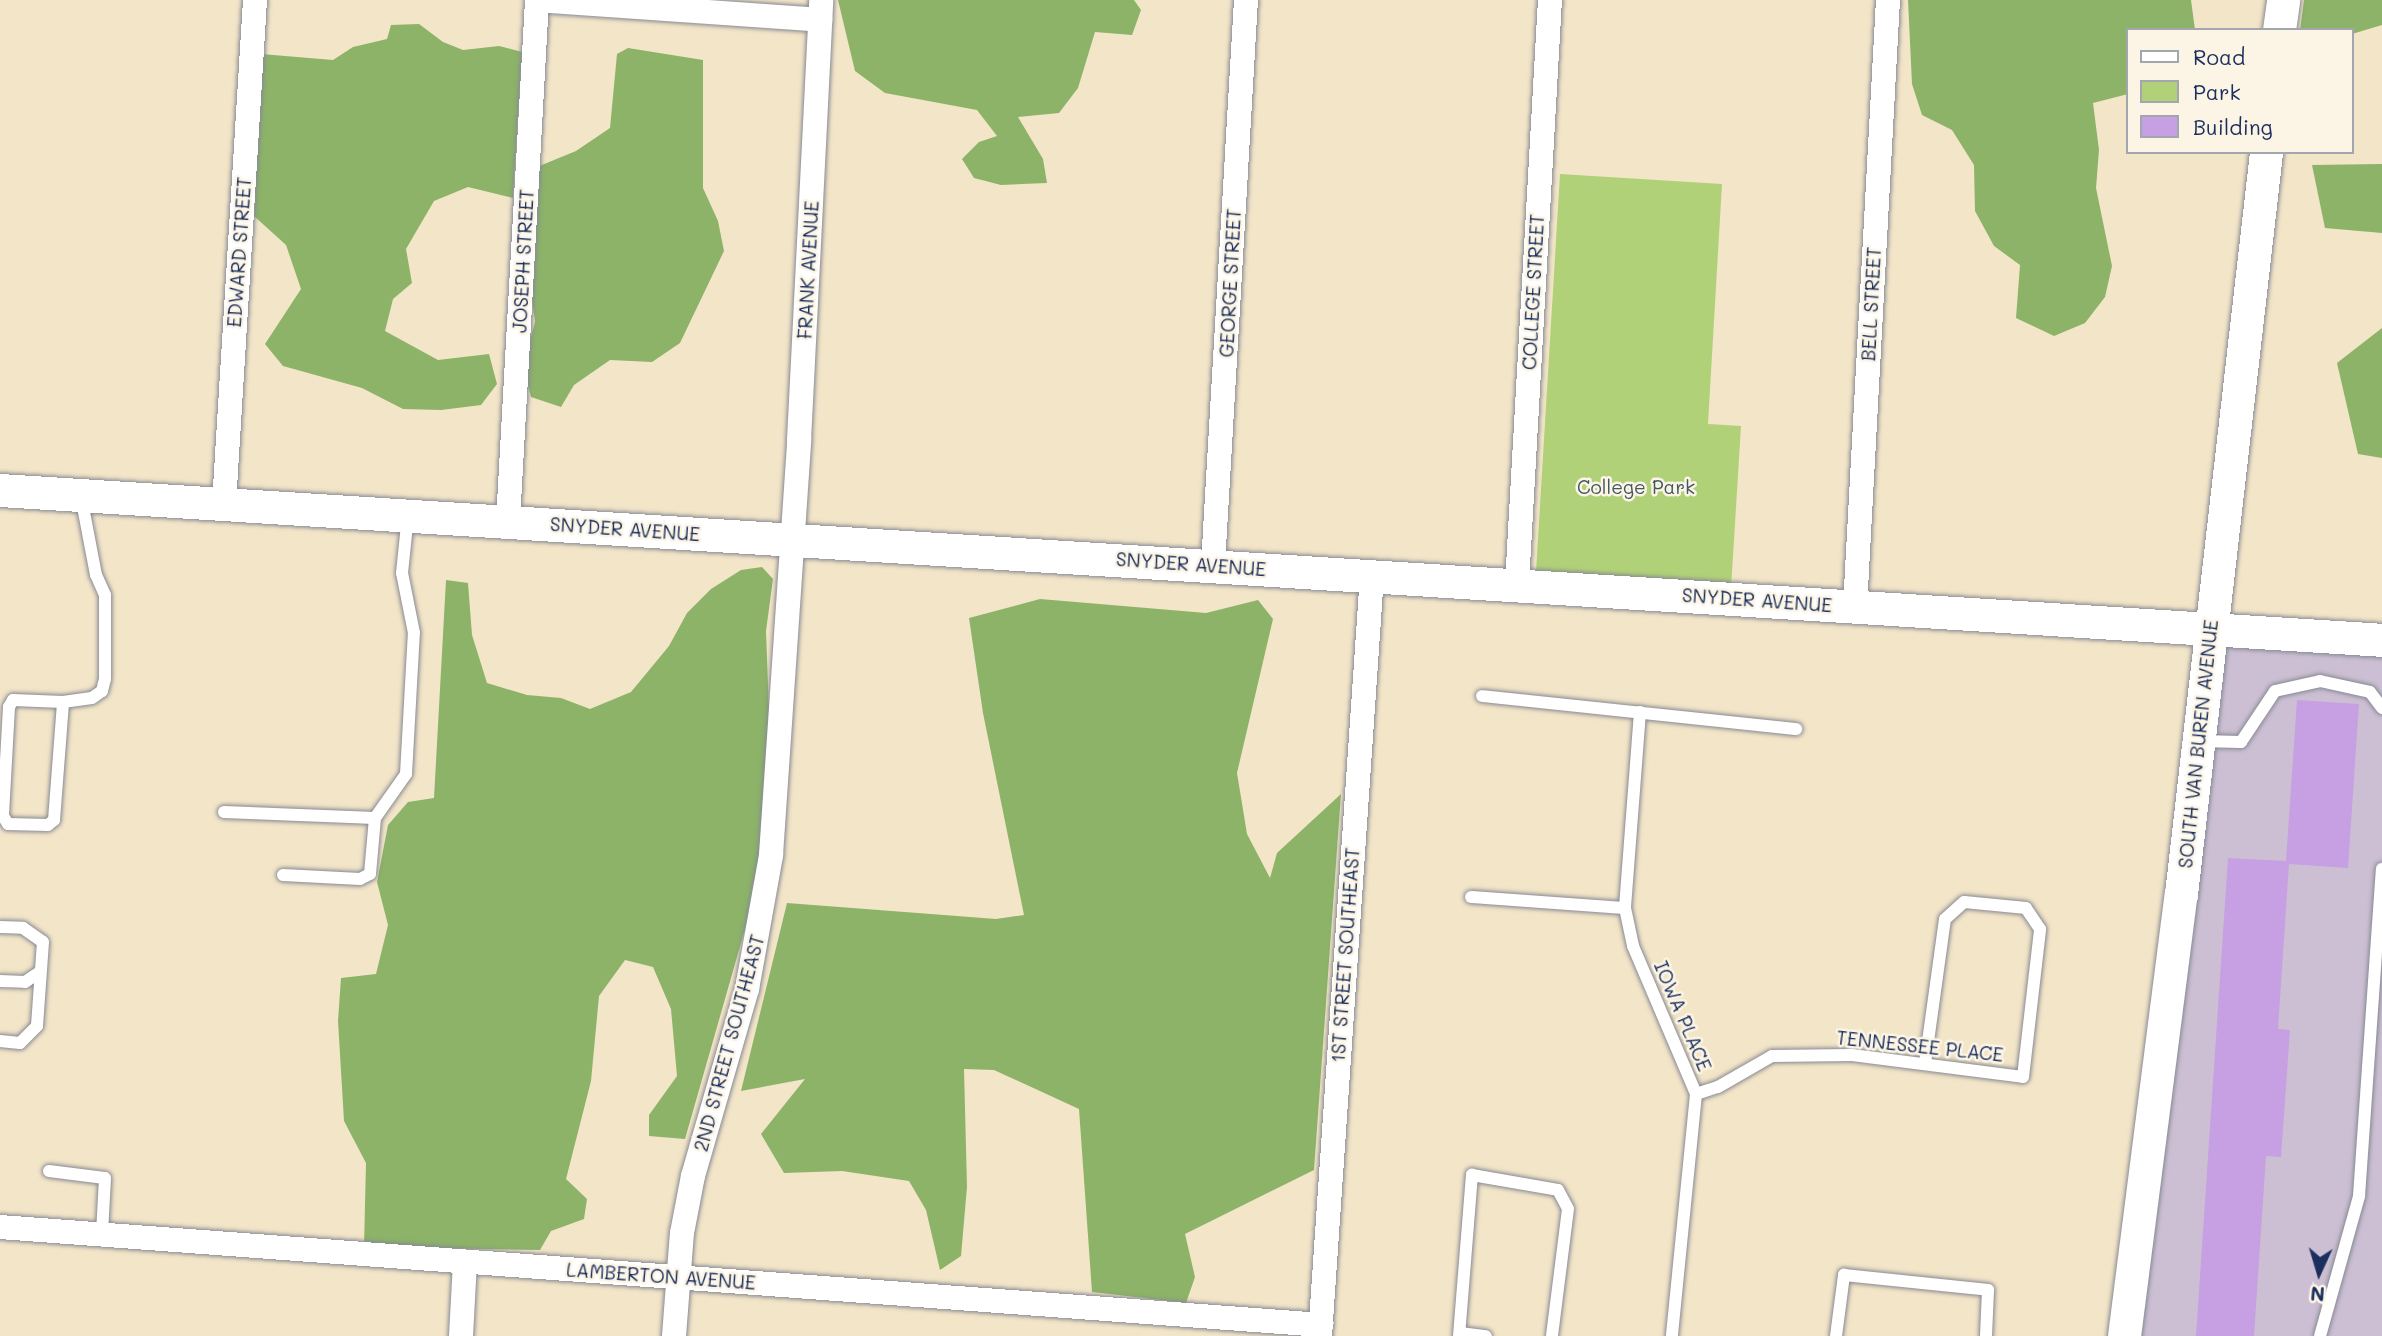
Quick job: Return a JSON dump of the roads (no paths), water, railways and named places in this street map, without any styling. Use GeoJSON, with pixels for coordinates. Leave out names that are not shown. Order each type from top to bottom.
{"type":"FeatureCollection","features":[{"type":"Feature","properties":{"kind":"main road"},"geometry":{"type":"LineString","coordinates":[[2279,28],[2283,0]]}},
{"type":"Feature","properties":{"kind":"main road","name":"SOUTH VAN BUREN AVENUE"},"geometry":{"type":"LineString","coordinates":[[2124,1336],[2199,741],[2266,154]]}},
{"type":"Feature","properties":{"kind":"main road","name":"SNYDER AVENUE"},"geometry":{"type":"LineString","coordinates":[[0,490],[2382,640]]}},
{"type":"Feature","properties":{"kind":"street","name":"EDWARD STREET"},"geometry":{"type":"LineString","coordinates":[[224,504],[255,0]]}},
{"type":"Feature","properties":{"kind":"street"},"geometry":{"type":"LineString","coordinates":[[537,0],[821,10]]}},
{"type":"Feature","properties":{"kind":"street","name":"JOSEPH STREET"},"geometry":{"type":"LineString","coordinates":[[508,521],[537,0]]}},
{"type":"Feature","properties":{"kind":"street","name":"GEORGE STREET"},"geometry":{"type":"LineString","coordinates":[[1213,565],[1246,0]]}},
{"type":"Feature","properties":{"kind":"street","name":"COLLEGE STREET"},"geometry":{"type":"LineString","coordinates":[[1517,584],[1550,0]]}},
{"type":"Feature","properties":{"kind":"street","name":"BELL STREET"},"geometry":{"type":"LineString","coordinates":[[1855,607],[1888,0]]}},
{"type":"Feature","properties":{"kind":"street","name":"FRANK AVENUE"},"geometry":{"type":"LineString","coordinates":[[793,539],[821,10]]}},
{"type":"Feature","properties":{"kind":"street","name":"2ND STREET SOUTHEAST"},"geometry":{"type":"LineString","coordinates":[[674,1336],[693,1176],[747,989],[766,894],[793,539]]}},
{"type":"Feature","properties":{"kind":"street","name":"1ST STREET SOUTHEAST"},"geometry":{"type":"LineString","coordinates":[[1321,1330],[1373,575]]}},
{"type":"Feature","properties":{"kind":"street","name":"LAMBERTON AVENUE"},"geometry":{"type":"LineString","coordinates":[[0,1227],[679,1277],[1321,1330]]}},
{"type":"Feature","properties":{"kind":"street"},"geometry":{"type":"LineString","coordinates":[[461,1336],[465,1262]]}},
{"type":"Feature","properties":{"kind":"lane"},"geometry":{"type":"LineString","coordinates":[[63,702],[54,820],[48,825],[8,824],[2,816],[9,707],[13,700],[63,702],[92,698],[102,691],[105,680],[105,595],[96,575],[80,495]]}},
{"type":"Feature","properties":{"kind":"lane"},"geometry":{"type":"LineString","coordinates":[[283,875],[360,879],[370,874],[375,818],[406,774],[415,633],[402,573],[408,515]]}},
{"type":"Feature","properties":{"kind":"lane"},"geometry":{"type":"LineString","coordinates":[[2199,741],[2241,742],[2275,691],[2320,681],[2370,692],[2382,708]]}},
{"type":"Feature","properties":{"kind":"lane"},"geometry":{"type":"LineString","coordinates":[[1482,696],[1796,729]]}},
{"type":"Feature","properties":{"kind":"lane","name":"IOWA PLACE"},"geometry":{"type":"LineString","coordinates":[[1640,712],[1625,908],[1633,946],[1696,1094],[1672,1336]]}},
{"type":"Feature","properties":{"kind":"lane"},"geometry":{"type":"LineString","coordinates":[[224,812],[375,818]]}},
{"type":"Feature","properties":{"kind":"lane"},"geometry":{"type":"LineString","coordinates":[[2320,1336],[2359,1196],[2382,869]]}},
{"type":"Feature","properties":{"kind":"lane"},"geometry":{"type":"LineString","coordinates":[[1471,897],[1625,908]]}},
{"type":"Feature","properties":{"kind":"lane","name":"TENNESSEE PLACE"},"geometry":{"type":"LineString","coordinates":[[1696,1094],[1718,1087],[1772,1056],[1852,1055],[2024,1077],[2040,929],[2026,908],[1964,902],[1945,919],[1925,1064]]}},
{"type":"Feature","properties":{"kind":"lane"},"geometry":{"type":"LineString","coordinates":[[0,927],[23,928],[43,942],[37,1026],[19,1043],[0,1041]]}},
{"type":"Feature","properties":{"kind":"lane"},"geometry":{"type":"LineString","coordinates":[[0,981],[25,982],[40,972]]}},
{"type":"Feature","properties":{"kind":"lane"},"geometry":{"type":"LineString","coordinates":[[49,1171],[105,1178],[102,1234]]}},
{"type":"Feature","properties":{"kind":"lane"},"geometry":{"type":"LineString","coordinates":[[1486,1336],[1459,1335],[1472,1175],[1516,1184],[1542,1184],[1558,1190],[1568,1209],[1552,1336]]}},
{"type":"Feature","properties":{"kind":"lane"},"geometry":{"type":"LineString","coordinates":[[1836,1336],[1844,1275],[1988,1290],[1986,1336]]}},
{"type":"Feature","properties":{"kind":"park label","name":"College Park"},"geometry":{"type":"Point","coordinates":[1636,487]}}]}
